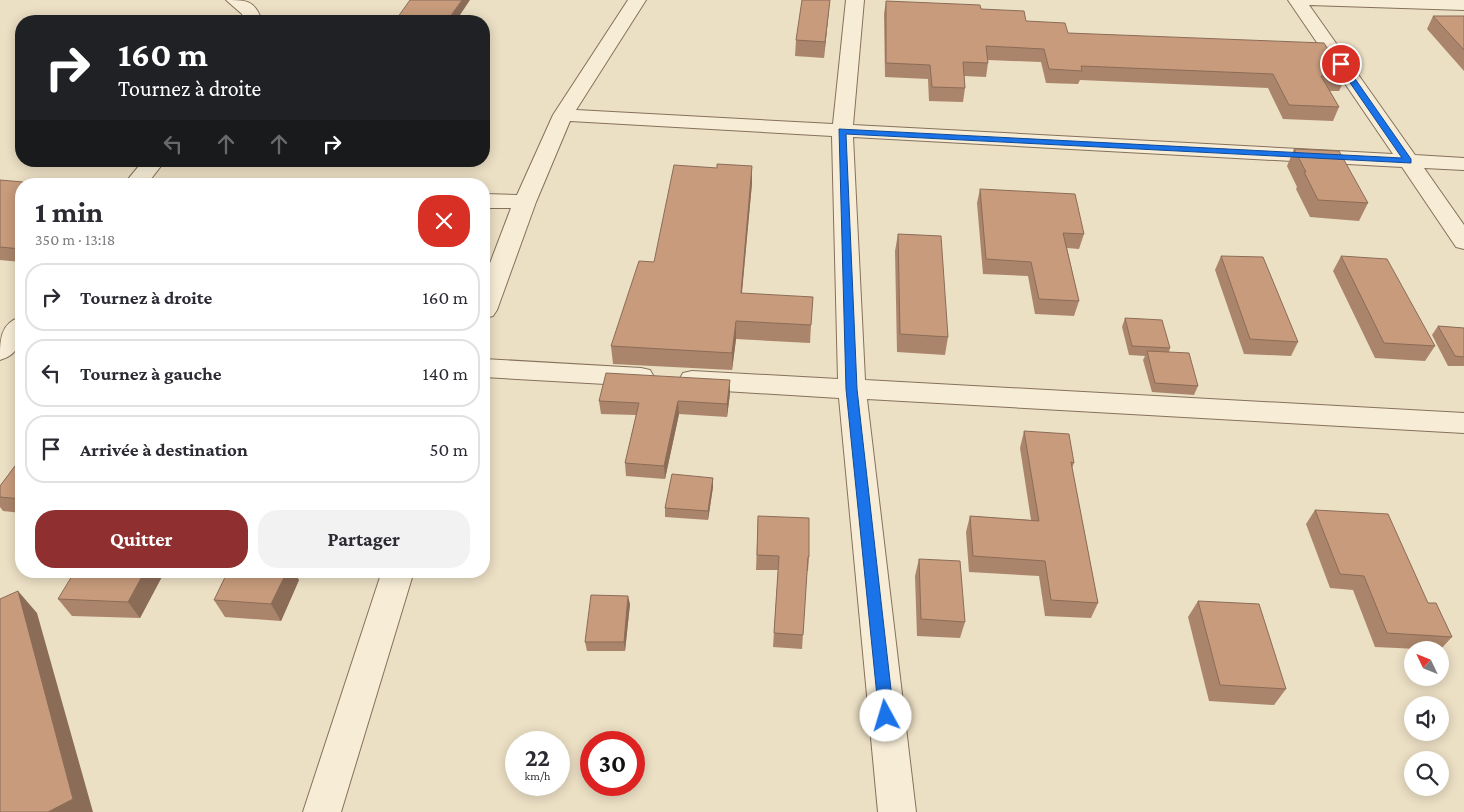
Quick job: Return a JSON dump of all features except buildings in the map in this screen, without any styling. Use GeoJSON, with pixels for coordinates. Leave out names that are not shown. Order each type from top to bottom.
{"type":"FeatureCollection","features":[{"type":"Feature","properties":{"kind":"street"},"geometry":{"type":"LineString","coordinates":[[235,0],[250,12],[251,15]]}},
{"type":"Feature","properties":{"kind":"street"},"geometry":{"type":"LineString","coordinates":[[490,294],[525,202],[563,115],[636,0]]}},
{"type":"Feature","properties":{"kind":"street"},"geometry":{"type":"LineString","coordinates":[[854,0],[842,131],[852,389],[897,812]]}},
{"type":"Feature","properties":{"kind":"street"},"geometry":{"type":"LineString","coordinates":[[1297,0],[1464,242]]}},
{"type":"Feature","properties":{"kind":"street"},"geometry":{"type":"LineString","coordinates":[[1304,0],[1464,5]]}},
{"type":"Feature","properties":{"kind":"street"},"geometry":{"type":"LineString","coordinates":[[563,115],[1464,164]]}},
{"type":"Feature","properties":{"kind":"street"},"geometry":{"type":"LineString","coordinates":[[140,178],[150,167]]}},
{"type":"Feature","properties":{"kind":"street"},"geometry":{"type":"LineString","coordinates":[[490,201],[525,202]]}},
{"type":"Feature","properties":{"kind":"street"},"geometry":{"type":"LineString","coordinates":[[0,351],[15,332]]}},
{"type":"Feature","properties":{"kind":"street"},"geometry":{"type":"LineString","coordinates":[[490,368],[1464,423]]}},
{"type":"Feature","properties":{"kind":"street"},"geometry":{"type":"LineString","coordinates":[[322,812],[396,578]]}},
{"type":"Feature","properties":{"kind":"route"},"geometry":{"type":"LineString","coordinates":[[886,716],[852,389],[842,131],[1408,161],[1341,64]]}}]}
